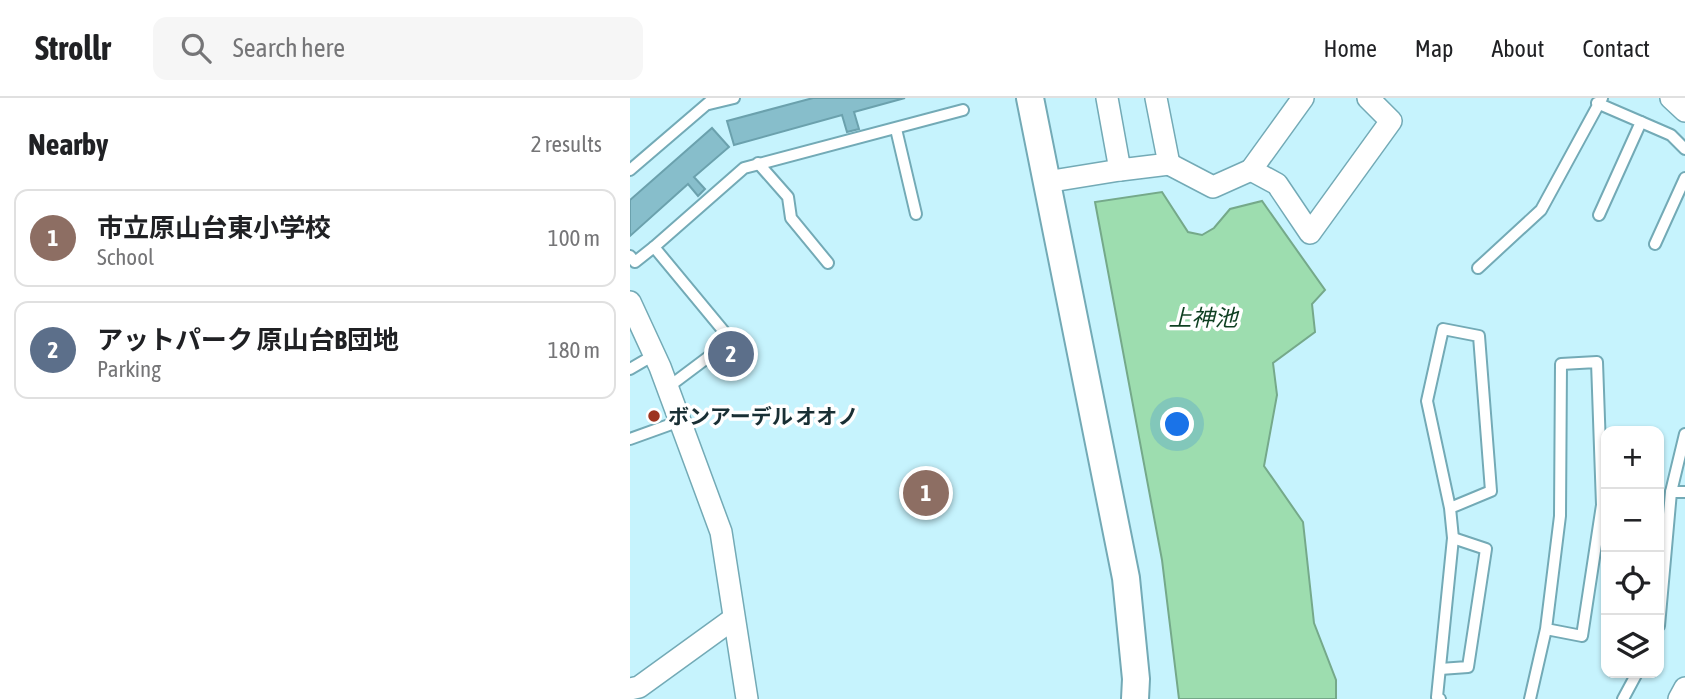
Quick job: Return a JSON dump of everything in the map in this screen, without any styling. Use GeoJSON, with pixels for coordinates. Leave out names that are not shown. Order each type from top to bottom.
{"type":"FeatureCollection","features":[{"type":"Feature","properties":{"kind":"street"},"geometry":{"type":"LineString","coordinates":[[1030,98],[1126,578],[1136,679],[1135,699]]}},
{"type":"Feature","properties":{"kind":"street"},"geometry":{"type":"LineString","coordinates":[[1107,98],[1120,170]]}},
{"type":"Feature","properties":{"kind":"street"},"geometry":{"type":"LineString","coordinates":[[1156,98],[1169,164]]}},
{"type":"Feature","properties":{"kind":"street"},"geometry":{"type":"LineString","coordinates":[[1046,182],[1169,164],[1213,187],[1251,170],[1303,98]]}},
{"type":"Feature","properties":{"kind":"street"},"geometry":{"type":"LineString","coordinates":[[1251,170],[1277,184],[1310,233],[1391,121],[1368,98]]}},
{"type":"Feature","properties":{"kind":"street"},"geometry":{"type":"LineString","coordinates":[[1671,98],[1685,111]]}},
{"type":"Feature","properties":{"kind":"street"},"geometry":{"type":"LineString","coordinates":[[630,302],[654,355],[721,533],[747,699]]}},
{"type":"Feature","properties":{"kind":"street"},"geometry":{"type":"LineString","coordinates":[[630,689],[639,687],[733,618]]}},
{"type":"Feature","properties":{"kind":"street"},"geometry":{"type":"LineString","coordinates":[[1679,699],[1685,688]]}},
{"type":"Feature","properties":{"kind":"lane"},"geometry":{"type":"LineString","coordinates":[[630,170],[710,101],[734,98]]}},
{"type":"Feature","properties":{"kind":"lane"},"geometry":{"type":"LineString","coordinates":[[1478,268],[1541,210],[1600,100],[1671,135],[1685,149]]}},
{"type":"Feature","properties":{"kind":"lane"},"geometry":{"type":"LineString","coordinates":[[630,256],[635,262],[744,168],[896,130],[963,110]]}},
{"type":"Feature","properties":{"kind":"lane"},"geometry":{"type":"LineString","coordinates":[[1599,215],[1641,122]]}},
{"type":"Feature","properties":{"kind":"lane"},"geometry":{"type":"LineString","coordinates":[[896,130],[916,214]]}},
{"type":"Feature","properties":{"kind":"lane"},"geometry":{"type":"LineString","coordinates":[[758,163],[788,197],[792,218],[828,263]]}},
{"type":"Feature","properties":{"kind":"lane"},"geometry":{"type":"LineString","coordinates":[[1656,244],[1685,178]]}},
{"type":"Feature","properties":{"kind":"lane"},"geometry":{"type":"LineString","coordinates":[[654,247],[731,340],[667,388]]}},
{"type":"Feature","properties":{"kind":"lane"},"geometry":{"type":"LineString","coordinates":[[1440,699],[1437,697],[1453,538],[1450,508],[1427,401],[1443,329],[1479,335],[1491,491],[1450,508]]}},
{"type":"Feature","properties":{"kind":"lane"},"geometry":{"type":"LineString","coordinates":[[630,369],[654,355]]}},
{"type":"Feature","properties":{"kind":"lane"},"geometry":{"type":"LineString","coordinates":[[1530,699],[1546,629],[1560,516],[1561,364],[1597,362],[1602,505],[1582,636],[1546,629]]}},
{"type":"Feature","properties":{"kind":"lane"},"geometry":{"type":"LineString","coordinates":[[630,439],[680,421]]}},
{"type":"Feature","properties":{"kind":"lane"},"geometry":{"type":"LineString","coordinates":[[1660,615],[1671,492],[1685,434]]}},
{"type":"Feature","properties":{"kind":"lane"},"geometry":{"type":"LineString","coordinates":[[1671,492],[1685,492]]}},
{"type":"Feature","properties":{"kind":"lane"},"geometry":{"type":"LineString","coordinates":[[1440,669],[1468,667],[1486,549],[1453,538]]}},
{"type":"Feature","properties":{"kind":"lane"},"geometry":{"type":"LineString","coordinates":[[1623,699],[1634,678]]}},
{"type":"Feature","properties":{"kind":"water","name":"上神池"},"geometry":{"type":"Polygon","coordinates":[[[1162,192],[1188,232],[1202,235],[1214,228],[1230,209],[1262,201],[1325,290],[1312,304],[1315,332],[1273,363],[1277,395],[1264,466],[1303,522],[1314,623],[1336,680],[1336,699],[1179,699],[1162,560],[1095,202],[1162,192]]]}},
{"type":"Feature","properties":{"kind":"building"},"geometry":{"type":"Polygon","coordinates":[[[813,98],[905,98],[854,112],[859,129],[847,132],[842,115],[734,145],[727,121],[813,98]]]}},
{"type":"Feature","properties":{"kind":"building"},"geometry":{"type":"Polygon","coordinates":[[[712,128],[729,147],[694,177],[705,189],[698,196],[688,184],[630,236],[630,200],[712,128]]]}},
{"type":"Feature","properties":{"kind":"place","name":"アットパーク 原山台B団地"},"geometry":{"type":"Point","coordinates":[731,354]}},
{"type":"Feature","properties":{"kind":"place","name":"ボンアーデル オオノ"},"geometry":{"type":"Point","coordinates":[654,416]}},
{"type":"Feature","properties":{"kind":"place","name":"市立原山台東小学校"},"geometry":{"type":"Point","coordinates":[926,493]}}]}
